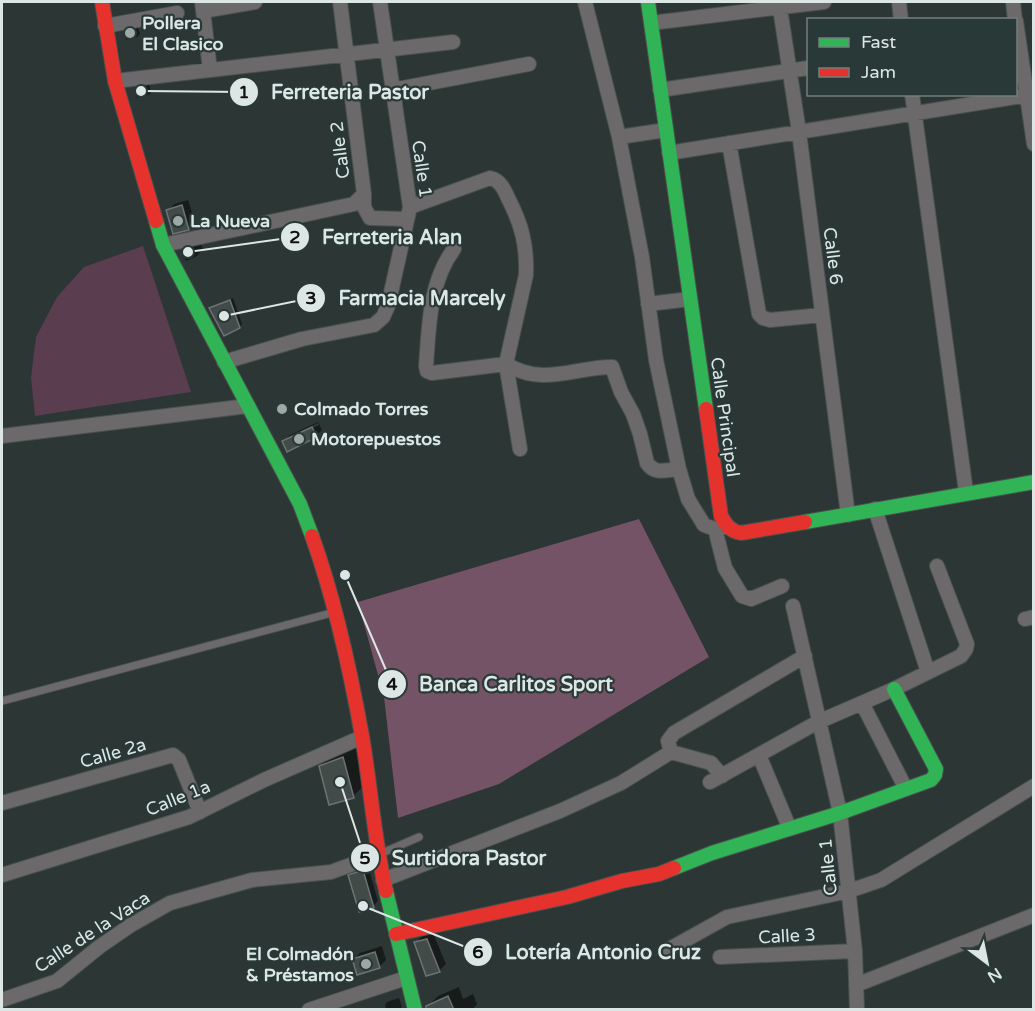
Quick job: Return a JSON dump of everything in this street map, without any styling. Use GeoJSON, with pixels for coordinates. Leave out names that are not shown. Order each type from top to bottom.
{"type":"FeatureCollection","features":[{"type":"Feature","properties":{"kind":"street"},"geometry":{"type":"LineString","coordinates":[[102,2],[116,81],[163,245],[300,504],[320,558],[362,737],[383,880],[415,1010]]}},
{"type":"Feature","properties":{"kind":"street"},"geometry":{"type":"LineString","coordinates":[[210,70],[202,6],[255,2]]}},
{"type":"Feature","properties":{"kind":"street","name":"Calle 2"},"geometry":{"type":"LineString","coordinates":[[163,245],[354,204],[364,194],[340,2]]}},
{"type":"Feature","properties":{"kind":"street","name":"Calle 1"},"geometry":{"type":"LineString","coordinates":[[224,362],[302,339],[374,325],[383,317],[388,306],[408,213],[380,2]]}},
{"type":"Feature","properties":{"kind":"street"},"geometry":{"type":"LineString","coordinates":[[585,2],[619,137],[656,360],[679,469],[688,499],[704,525],[741,534],[966,492],[1034,482]]}},
{"type":"Feature","properties":{"kind":"street","name":"Calle Principal"},"geometry":{"type":"LineString","coordinates":[[648,2],[721,528]]}},
{"type":"Feature","properties":{"kind":"street"},"geometry":{"type":"LineString","coordinates":[[651,23],[779,4],[824,2]]}},
{"type":"Feature","properties":{"kind":"street"},"geometry":{"type":"LineString","coordinates":[[899,2],[901,18]]}},
{"type":"Feature","properties":{"kind":"street"},"geometry":{"type":"LineString","coordinates":[[1013,2],[1015,18]]}},
{"type":"Feature","properties":{"kind":"street","name":"Calle 6"},"geometry":{"type":"LineString","coordinates":[[779,4],[799,132],[848,515]]}},
{"type":"Feature","properties":{"kind":"street"},"geometry":{"type":"LineString","coordinates":[[105,26],[177,13]]}},
{"type":"Feature","properties":{"kind":"street"},"geometry":{"type":"LineString","coordinates":[[1017,37],[1030,94],[1034,144]]}},
{"type":"Feature","properties":{"kind":"street"},"geometry":{"type":"LineString","coordinates":[[116,81],[453,42]]}},
{"type":"Feature","properties":{"kind":"street"},"geometry":{"type":"LineString","coordinates":[[392,90],[529,64]]}},
{"type":"Feature","properties":{"kind":"street"},"geometry":{"type":"LineString","coordinates":[[660,90],[807,68]]}},
{"type":"Feature","properties":{"kind":"street"},"geometry":{"type":"LineString","coordinates":[[669,153],[1030,94]]}},
{"type":"Feature","properties":{"kind":"street"},"geometry":{"type":"LineString","coordinates":[[912,96],[966,492]]}},
{"type":"Feature","properties":{"kind":"street"},"geometry":{"type":"LineString","coordinates":[[619,137],[666,130]]}},
{"type":"Feature","properties":{"kind":"street"},"geometry":{"type":"LineString","coordinates":[[729,143],[759,314],[770,320],[822,315]]}},
{"type":"Feature","properties":{"kind":"street"},"geometry":{"type":"LineString","coordinates":[[364,194],[364,207],[370,218],[408,213],[490,178],[502,187],[522,227],[526,263],[526,275],[506,364],[520,449]]}},
{"type":"Feature","properties":{"kind":"street"},"geometry":{"type":"LineString","coordinates":[[454,249],[447,260],[431,300],[427,371],[432,373],[506,364],[518,371],[535,375],[560,375],[612,367],[621,392],[633,414],[647,463],[651,469],[656,471],[679,469]]}},
{"type":"Feature","properties":{"kind":"street"},"geometry":{"type":"LineString","coordinates":[[648,304],[690,299]]}},
{"type":"Feature","properties":{"kind":"street"},"geometry":{"type":"LineString","coordinates":[[2,436],[248,406]]}},
{"type":"Feature","properties":{"kind":"street"},"geometry":{"type":"LineString","coordinates":[[875,509],[928,672]]}},
{"type":"Feature","properties":{"kind":"street"},"geometry":{"type":"LineString","coordinates":[[721,528],[725,568],[741,596],[751,598],[782,585]]}},
{"type":"Feature","properties":{"kind":"street"},"geometry":{"type":"LineString","coordinates":[[383,880],[561,811],[621,783],[671,752],[711,763],[716,779],[818,722],[894,689],[961,656],[967,644],[937,566]]}},
{"type":"Feature","properties":{"kind":"street","name":"Calle 1"},"geometry":{"type":"LineString","coordinates":[[793,606],[840,813],[855,951],[857,1010]]}},
{"type":"Feature","properties":{"kind":"street"},"geometry":{"type":"LineString","coordinates":[[671,752],[668,741],[675,733],[805,656]]}},
{"type":"Feature","properties":{"kind":"street"},"geometry":{"type":"LineString","coordinates":[[396,934],[567,897],[622,881],[658,874],[931,780],[936,769],[894,689]]}},
{"type":"Feature","properties":{"kind":"street"},"geometry":{"type":"LineString","coordinates":[[862,703],[906,789]]}},
{"type":"Feature","properties":{"kind":"street","name":"Calle 1a"},"geometry":{"type":"LineString","coordinates":[[2,875],[189,817],[264,780],[362,737]]}},
{"type":"Feature","properties":{"kind":"street","name":"Calle 2a"},"geometry":{"type":"LineString","coordinates":[[2,803],[173,755],[179,760],[200,812]]}},
{"type":"Feature","properties":{"kind":"street"},"geometry":{"type":"LineString","coordinates":[[759,755],[789,827]]}},
{"type":"Feature","properties":{"kind":"street"},"geometry":{"type":"LineString","coordinates":[[664,952],[727,917],[849,891],[888,875],[1034,786]]}},
{"type":"Feature","properties":{"kind":"street","name":"Calle de la Vaca"},"geometry":{"type":"LineString","coordinates":[[2,1000],[57,981],[99,947],[131,925],[170,903],[252,880],[331,872],[378,855]]}},
{"type":"Feature","properties":{"kind":"street"},"geometry":{"type":"LineString","coordinates":[[856,985],[1034,915]]}},
{"type":"Feature","properties":{"kind":"street","name":"Calle 3"},"geometry":{"type":"LineString","coordinates":[[720,957],[855,951]]}},
{"type":"Feature","properties":{"kind":"street"},"geometry":{"type":"LineString","coordinates":[[309,1010],[406,978]]}},
{"type":"Feature","properties":{"kind":"lane"},"geometry":{"type":"LineString","coordinates":[[2,701],[334,612]]}},
{"type":"Feature","properties":{"kind":"lane"},"geometry":{"type":"LineString","coordinates":[[378,855],[418,837]]}},
{"type":"Feature","properties":{"kind":"shaded area"},"geometry":{"type":"Polygon","coordinates":[[[143,246],[191,392],[35,416],[31,378],[36,337],[57,297],[84,267],[143,246]]]}},
{"type":"Feature","properties":{"kind":"shaded area"},"geometry":{"type":"Polygon","coordinates":[[[639,519],[709,657],[499,784],[398,818],[384,697],[358,602],[639,519]]]}},
{"type":"Feature","properties":{"kind":"building","name":"La Nueva"},"geometry":{"type":"Polygon","coordinates":[[[182,205],[189,230],[173,234],[166,210],[182,205]]]}},
{"type":"Feature","properties":{"kind":"building"},"geometry":{"type":"Polygon","coordinates":[[[230,300],[240,328],[224,336],[209,308],[230,300]]]}},
{"type":"Feature","properties":{"kind":"building","name":"Motorepuestos"},"geometry":{"type":"Polygon","coordinates":[[[312,427],[317,437],[287,452],[282,441],[312,427]]]}},
{"type":"Feature","properties":{"kind":"building"},"geometry":{"type":"Polygon","coordinates":[[[343,757],[354,798],[329,805],[319,766],[343,757]]]}},
{"type":"Feature","properties":{"kind":"building"},"geometry":{"type":"Polygon","coordinates":[[[363,870],[374,908],[359,912],[348,875],[363,870]]]}},
{"type":"Feature","properties":{"kind":"building"},"geometry":{"type":"Polygon","coordinates":[[[427,939],[440,972],[426,976],[414,942],[427,939]]]}},
{"type":"Feature","properties":{"kind":"building","name":"El Colmadón & Préstamos"},"geometry":{"type":"Polygon","coordinates":[[[375,952],[380,968],[357,975],[352,959],[375,952]]]}},
{"type":"Feature","properties":{"kind":"building"},"geometry":{"type":"Polygon","coordinates":[[[448,996],[454,1010],[426,1010],[426,1006],[448,996]]]}},
{"type":"Feature","properties":{"kind":"traffic: fast"},"geometry":{"type":"LineString","coordinates":[[648,2],[706,409]]}},
{"type":"Feature","properties":{"kind":"traffic: fast"},"geometry":{"type":"LineString","coordinates":[[156,221],[163,245],[300,504],[312,536]]}},
{"type":"Feature","properties":{"kind":"traffic: fast"},"geometry":{"type":"LineString","coordinates":[[805,522],[1034,482]]}},
{"type":"Feature","properties":{"kind":"traffic: fast"},"geometry":{"type":"LineString","coordinates":[[674,868],[712,853],[840,813],[931,780],[936,769],[894,689]]}},
{"type":"Feature","properties":{"kind":"traffic: fast"},"geometry":{"type":"LineString","coordinates":[[386,891],[415,1010]]}},
{"type":"Feature","properties":{"kind":"traffic: jam"},"geometry":{"type":"LineString","coordinates":[[102,2],[115,81],[156,221]]}},
{"type":"Feature","properties":{"kind":"traffic: jam"},"geometry":{"type":"LineString","coordinates":[[706,409],[721,516],[727,525],[741,533],[805,522]]}},
{"type":"Feature","properties":{"kind":"traffic: jam"},"geometry":{"type":"LineString","coordinates":[[312,536],[335,610],[352,685],[386,891]]}},
{"type":"Feature","properties":{"kind":"traffic: jam"},"geometry":{"type":"LineString","coordinates":[[396,934],[567,897],[622,881],[659,874],[674,868]]}},
{"type":"Feature","properties":{"kind":"place","name":"Pollera El Clasico"},"geometry":{"type":"Point","coordinates":[130,33]}},
{"type":"Feature","properties":{"kind":"place","name":"Ferreteria Pastor"},"geometry":{"type":"Point","coordinates":[141,91]}},
{"type":"Feature","properties":{"kind":"place","name":"La Nueva"},"geometry":{"type":"Point","coordinates":[178,221]}},
{"type":"Feature","properties":{"kind":"place","name":"Ferreteria Alan"},"geometry":{"type":"Point","coordinates":[188,252]}},
{"type":"Feature","properties":{"kind":"place","name":"Farmacia Marcely"},"geometry":{"type":"Point","coordinates":[224,316]}},
{"type":"Feature","properties":{"kind":"place","name":"Colmado Torres"},"geometry":{"type":"Point","coordinates":[282,409]}},
{"type":"Feature","properties":{"kind":"place","name":"Motorepuestos"},"geometry":{"type":"Point","coordinates":[299,439]}},
{"type":"Feature","properties":{"kind":"place","name":"Banca Carlitos Sport"},"geometry":{"type":"Point","coordinates":[345,575]}},
{"type":"Feature","properties":{"kind":"place","name":"Surtidora Pastor"},"geometry":{"type":"Point","coordinates":[340,782]}},
{"type":"Feature","properties":{"kind":"place","name":"Lotería Antonio Cruz"},"geometry":{"type":"Point","coordinates":[363,906]}},
{"type":"Feature","properties":{"kind":"place","name":"El Colmadón & Préstamos"},"geometry":{"type":"Point","coordinates":[366,964]}}]}
